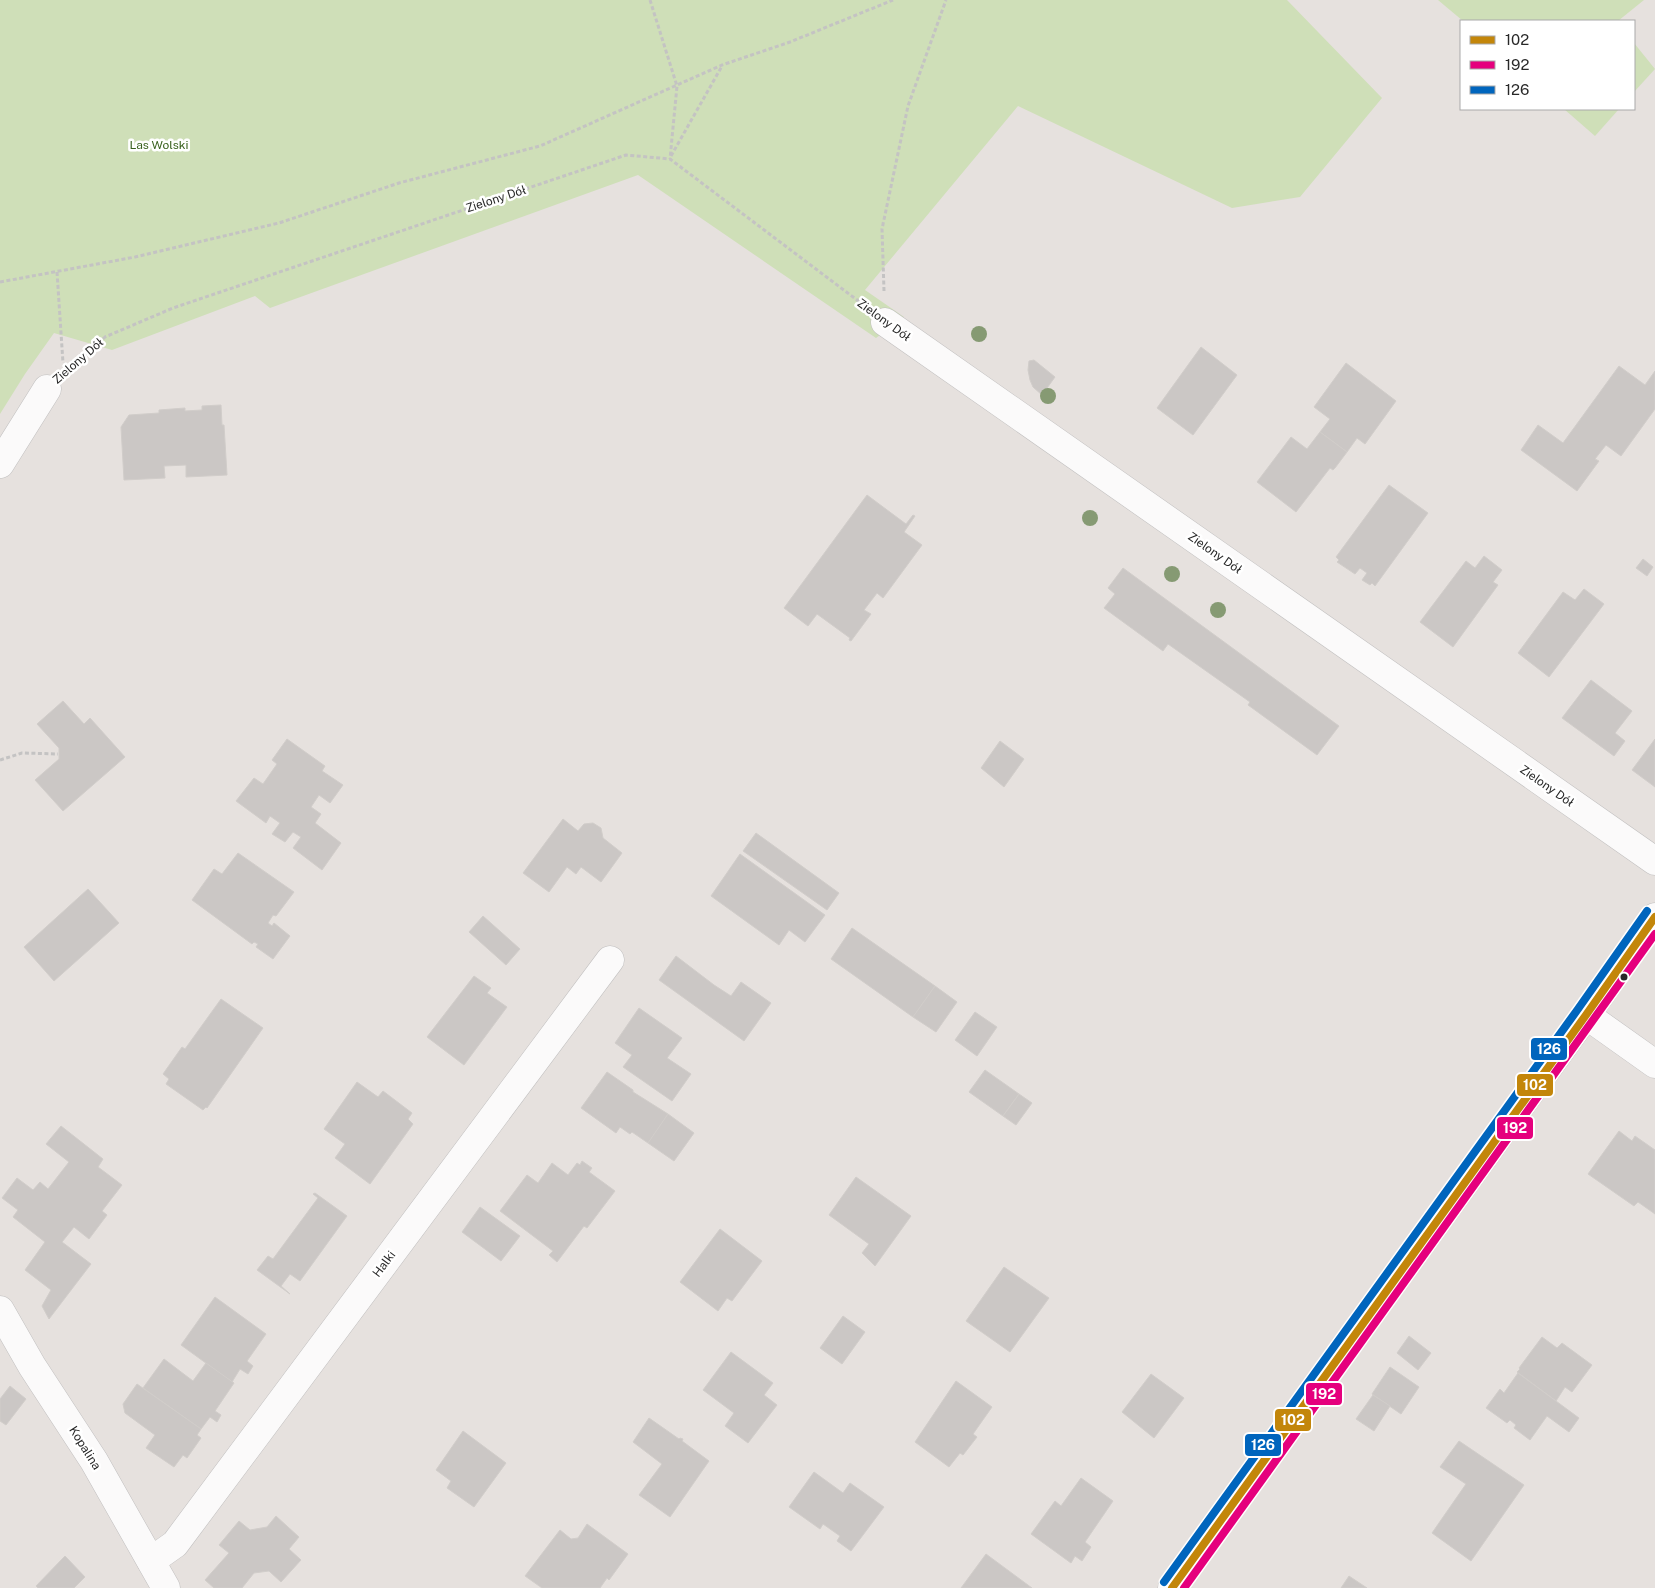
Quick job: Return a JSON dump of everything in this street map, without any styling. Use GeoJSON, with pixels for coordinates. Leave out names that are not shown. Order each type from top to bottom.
{"type":"FeatureCollection","features":[{"type":"Feature","properties":{"kind":"street","name":"Zielony Dół"},"geometry":{"type":"LineString","coordinates":[[886,322],[1655,861]]}},
{"type":"Feature","properties":{"kind":"street"},"geometry":{"type":"LineString","coordinates":[[0,464],[55,381]]}},
{"type":"Feature","properties":{"kind":"street"},"geometry":{"type":"LineString","coordinates":[[1172,1588],[1586,1016],[1655,917]]}},
{"type":"Feature","properties":{"kind":"street","name":"Halki"},"geometry":{"type":"LineString","coordinates":[[151,1561],[175,1544],[610,960]]}},
{"type":"Feature","properties":{"kind":"street"},"geometry":{"type":"LineString","coordinates":[[1586,1016],[1655,1064]]}},
{"type":"Feature","properties":{"kind":"street","name":"Kopalina"},"geometry":{"type":"LineString","coordinates":[[0,1310],[32,1366],[94,1461],[166,1588]]}},
{"type":"Feature","properties":{"kind":"path"},"geometry":{"type":"LineString","coordinates":[[650,0],[676,86],[670,159]]}},
{"type":"Feature","properties":{"kind":"path"},"geometry":{"type":"LineString","coordinates":[[0,282],[135,257],[279,223],[399,183],[540,146],[722,65],[790,42],[893,0]]}},
{"type":"Feature","properties":{"kind":"path"},"geometry":{"type":"LineString","coordinates":[[886,322],[882,229],[908,106],[946,0]]}},
{"type":"Feature","properties":{"kind":"path"},"geometry":{"type":"LineString","coordinates":[[670,159],[722,65]]}},
{"type":"Feature","properties":{"kind":"path","name":"Zielony Dół"},"geometry":{"type":"LineString","coordinates":[[55,381],[105,337],[173,308],[626,155],[670,159],[886,322]]}},
{"type":"Feature","properties":{"kind":"path"},"geometry":{"type":"LineString","coordinates":[[55,381],[57,272]]}},
{"type":"Feature","properties":{"kind":"path"},"geometry":{"type":"LineString","coordinates":[[0,760],[22,753],[58,754]]}},
{"type":"Feature","properties":{"kind":"green space","name":"Las Wolski"},"geometry":{"type":"Polygon","coordinates":[[[0,0],[1287,0],[1382,98],[1300,197],[1232,208],[1018,106],[865,290],[904,317],[876,338],[638,175],[270,308],[255,296],[112,350],[54,333],[0,414],[0,0]]]}},
{"type":"Feature","properties":{"kind":"green space"},"geometry":{"type":"Polygon","coordinates":[[[1438,0],[1644,0],[1619,20],[1462,20],[1438,0]]]}},
{"type":"Feature","properties":{"kind":"green space"},"geometry":{"type":"Polygon","coordinates":[[[1635,44],[1655,69],[1635,91],[1635,44]]]}},
{"type":"Feature","properties":{"kind":"green space"},"geometry":{"type":"Polygon","coordinates":[[[1565,110],[1618,110],[1595,136],[1565,110]]]}},
{"type":"Feature","properties":{"kind":"building"},"geometry":{"type":"Polygon","coordinates":[[[1201,347],[1237,375],[1193,435],[1157,408],[1201,347]]]}},
{"type":"Feature","properties":{"kind":"building"},"geometry":{"type":"Polygon","coordinates":[[[1034,360],[1055,377],[1042,395],[1033,387],[1030,380],[1029,361],[1034,360]]]}},
{"type":"Feature","properties":{"kind":"building"},"geometry":{"type":"Polygon","coordinates":[[[1346,363],[1396,401],[1365,444],[1357,438],[1347,452],[1320,432],[1330,419],[1314,407],[1346,363]]]}},
{"type":"Feature","properties":{"kind":"building"},"geometry":{"type":"Polygon","coordinates":[[[1619,366],[1645,385],[1655,371],[1655,409],[1621,456],[1606,445],[1595,459],[1599,461],[1577,491],[1521,450],[1538,425],[1563,443],[1619,366]]]}},
{"type":"Feature","properties":{"kind":"building"},"geometry":{"type":"Polygon","coordinates":[[[221,405],[227,475],[186,477],[186,465],[164,466],[165,478],[124,480],[121,427],[129,415],[159,413],[159,410],[185,408],[185,411],[202,410],[202,406],[221,405]]]}},
{"type":"Feature","properties":{"kind":"building"},"geometry":{"type":"Polygon","coordinates":[[[1320,432],[1347,452],[1333,470],[1330,468],[1296,512],[1257,482],[1291,437],[1307,449],[1320,432]]]}},
{"type":"Feature","properties":{"kind":"building"},"geometry":{"type":"Polygon","coordinates":[[[1389,485],[1428,513],[1375,586],[1362,580],[1367,573],[1360,568],[1355,574],[1337,562],[1339,560],[1336,557],[1389,485]]]}},
{"type":"Feature","properties":{"kind":"building"},"geometry":{"type":"Polygon","coordinates":[[[867,495],[906,524],[913,515],[915,516],[904,532],[922,545],[883,598],[877,593],[864,610],[871,614],[851,641],[849,640],[850,638],[817,614],[808,626],[784,608],[867,495]]]}},
{"type":"Feature","properties":{"kind":"building"},"geometry":{"type":"Polygon","coordinates":[[[1484,556],[1502,570],[1493,582],[1498,585],[1453,647],[1420,622],[1466,561],[1475,568],[1484,556]]]}},
{"type":"Feature","properties":{"kind":"building"},"geometry":{"type":"Polygon","coordinates":[[[1643,559],[1653,567],[1647,576],[1636,568],[1643,559]]]}},
{"type":"Feature","properties":{"kind":"building"},"geometry":{"type":"Polygon","coordinates":[[[1123,568],[1339,726],[1317,755],[1248,705],[1250,702],[1168,644],[1163,651],[1104,608],[1115,594],[1108,588],[1123,568]]]}},
{"type":"Feature","properties":{"kind":"building"},"geometry":{"type":"Polygon","coordinates":[[[1584,589],[1604,604],[1549,677],[1518,653],[1563,592],[1575,600],[1584,589]]]}},
{"type":"Feature","properties":{"kind":"building"},"geometry":{"type":"Polygon","coordinates":[[[1591,680],[1632,711],[1615,733],[1625,741],[1614,756],[1562,718],[1591,680]]]}},
{"type":"Feature","properties":{"kind":"building"},"geometry":{"type":"Polygon","coordinates":[[[63,701],[84,724],[90,718],[125,757],[63,811],[35,780],[59,759],[59,748],[37,724],[63,701]]]}},
{"type":"Feature","properties":{"kind":"building"},"geometry":{"type":"Polygon","coordinates":[[[287,739],[325,766],[322,771],[343,785],[330,803],[319,795],[311,807],[321,814],[315,823],[341,843],[322,870],[293,848],[301,837],[293,832],[285,842],[272,834],[280,823],[270,816],[266,823],[236,801],[254,778],[263,784],[277,764],[272,760],[287,739]]]}},
{"type":"Feature","properties":{"kind":"building"},"geometry":{"type":"Polygon","coordinates":[[[1655,739],[1655,787],[1632,770],[1655,739]]]}},
{"type":"Feature","properties":{"kind":"building"},"geometry":{"type":"Polygon","coordinates":[[[1000,741],[1024,759],[1004,787],[981,768],[1000,741]]]}},
{"type":"Feature","properties":{"kind":"building"},"geometry":{"type":"Polygon","coordinates":[[[563,819],[578,831],[584,824],[593,823],[601,828],[603,838],[622,853],[601,882],[581,867],[576,874],[567,867],[549,892],[523,873],[563,819]]]}},
{"type":"Feature","properties":{"kind":"building"},"geometry":{"type":"Polygon","coordinates":[[[756,833],[839,893],[827,910],[743,851],[756,833]]]}},
{"type":"Feature","properties":{"kind":"building"},"geometry":{"type":"Polygon","coordinates":[[[238,853],[294,892],[276,916],[273,915],[268,923],[272,926],[274,923],[290,936],[273,959],[256,947],[258,944],[254,942],[252,944],[192,900],[214,869],[222,874],[238,853]]]}},
{"type":"Feature","properties":{"kind":"building"},"geometry":{"type":"Polygon","coordinates":[[[740,854],[825,915],[805,942],[789,930],[779,945],[711,896],[740,854]]]}},
{"type":"Feature","properties":{"kind":"building"},"geometry":{"type":"Polygon","coordinates":[[[88,889],[119,923],[54,981],[24,947],[88,889]]]}},
{"type":"Feature","properties":{"kind":"building"},"geometry":{"type":"Polygon","coordinates":[[[483,916],[520,949],[506,965],[469,932],[483,916]]]}},
{"type":"Feature","properties":{"kind":"building"},"geometry":{"type":"Polygon","coordinates":[[[852,928],[935,986],[913,1017],[831,959],[852,928]]]}},
{"type":"Feature","properties":{"kind":"building"},"geometry":{"type":"Polygon","coordinates":[[[676,956],[731,996],[741,982],[771,1003],[744,1041],[659,980],[676,956]]]}},
{"type":"Feature","properties":{"kind":"building"},"geometry":{"type":"Polygon","coordinates":[[[474,976],[491,988],[487,993],[507,1007],[464,1065],[427,1037],[474,976]]]}},
{"type":"Feature","properties":{"kind":"building"},"geometry":{"type":"Polygon","coordinates":[[[935,986],[957,1002],[936,1032],[913,1017],[935,986]]]}},
{"type":"Feature","properties":{"kind":"building"},"geometry":{"type":"Polygon","coordinates":[[[221,999],[263,1028],[207,1108],[203,1110],[166,1084],[169,1079],[163,1074],[182,1047],[185,1049],[221,999]]]}},
{"type":"Feature","properties":{"kind":"building"},"geometry":{"type":"Polygon","coordinates":[[[639,1008],[682,1038],[667,1058],[691,1074],[672,1101],[623,1067],[632,1055],[615,1043],[639,1008]]]}},
{"type":"Feature","properties":{"kind":"building"},"geometry":{"type":"Polygon","coordinates":[[[975,1012],[997,1027],[977,1056],[955,1040],[975,1012]]]}},
{"type":"Feature","properties":{"kind":"building"},"geometry":{"type":"Polygon","coordinates":[[[985,1070],[1019,1094],[1003,1116],[969,1092],[985,1070]]]}},
{"type":"Feature","properties":{"kind":"building"},"geometry":{"type":"Polygon","coordinates":[[[607,1072],[633,1090],[633,1092],[668,1114],[648,1143],[632,1132],[630,1134],[620,1127],[616,1133],[581,1108],[607,1072]]]}},
{"type":"Feature","properties":{"kind":"building"},"geometry":{"type":"Polygon","coordinates":[[[357,1082],[378,1097],[383,1091],[412,1113],[408,1119],[413,1124],[370,1184],[335,1158],[345,1144],[324,1129],[357,1082]]]}},
{"type":"Feature","properties":{"kind":"building"},"geometry":{"type":"Polygon","coordinates":[[[1019,1094],[1032,1103],[1016,1125],[1003,1116],[1019,1094]]]}},
{"type":"Feature","properties":{"kind":"building"},"geometry":{"type":"Polygon","coordinates":[[[668,1114],[694,1133],[674,1161],[648,1143],[668,1114]]]}},
{"type":"Feature","properties":{"kind":"building"},"geometry":{"type":"Polygon","coordinates":[[[61,1126],[103,1159],[98,1167],[122,1185],[102,1211],[107,1215],[89,1239],[74,1227],[62,1242],[91,1264],[49,1319],[42,1306],[51,1290],[25,1270],[45,1242],[13,1217],[18,1210],[2,1198],[17,1178],[33,1190],[40,1182],[48,1189],[69,1162],[46,1144],[61,1126]]]}},
{"type":"Feature","properties":{"kind":"building"},"geometry":{"type":"Polygon","coordinates":[[[1619,1131],[1632,1141],[1635,1136],[1655,1150],[1655,1214],[1638,1202],[1634,1206],[1588,1174],[1619,1131]]]}},
{"type":"Feature","properties":{"kind":"building"},"geometry":{"type":"Polygon","coordinates":[[[582,1161],[592,1168],[589,1172],[615,1191],[587,1228],[584,1226],[557,1262],[549,1255],[553,1251],[500,1211],[527,1175],[538,1183],[552,1163],[568,1175],[577,1163],[580,1165],[582,1161]]]}},
{"type":"Feature","properties":{"kind":"building"},"geometry":{"type":"Polygon","coordinates":[[[856,1177],[911,1216],[875,1266],[862,1253],[869,1244],[829,1215],[856,1177]]]}},
{"type":"Feature","properties":{"kind":"building"},"geometry":{"type":"Polygon","coordinates":[[[315,1193],[347,1216],[300,1281],[290,1274],[281,1286],[290,1294],[257,1270],[268,1256],[273,1259],[318,1198],[313,1194],[315,1193]]]}},
{"type":"Feature","properties":{"kind":"building"},"geometry":{"type":"Polygon","coordinates":[[[480,1207],[520,1236],[501,1261],[462,1232],[480,1207]]]}},
{"type":"Feature","properties":{"kind":"building"},"geometry":{"type":"Polygon","coordinates":[[[720,1229],[762,1261],[732,1301],[727,1298],[718,1311],[680,1282],[720,1229]]]}},
{"type":"Feature","properties":{"kind":"building"},"geometry":{"type":"Polygon","coordinates":[[[1004,1267],[1049,1298],[1010,1352],[966,1321],[1004,1267]]]}},
{"type":"Feature","properties":{"kind":"building"},"geometry":{"type":"Polygon","coordinates":[[[215,1297],[266,1334],[247,1361],[253,1366],[248,1374],[240,1369],[232,1382],[181,1345],[215,1297]]]}},
{"type":"Feature","properties":{"kind":"building"},"geometry":{"type":"Polygon","coordinates":[[[843,1316],[865,1332],[842,1364],[820,1348],[843,1316]]]}},
{"type":"Feature","properties":{"kind":"building"},"geometry":{"type":"Polygon","coordinates":[[[1409,1336],[1431,1353],[1418,1370],[1397,1353],[1409,1336]]]}},
{"type":"Feature","properties":{"kind":"building"},"geometry":{"type":"Polygon","coordinates":[[[1542,1337],[1557,1348],[1562,1343],[1592,1365],[1572,1392],[1565,1387],[1556,1401],[1517,1372],[1542,1337]]]}},
{"type":"Feature","properties":{"kind":"building"},"geometry":{"type":"Polygon","coordinates":[[[731,1352],[773,1383],[764,1395],[777,1405],[748,1443],[725,1426],[734,1413],[703,1390],[731,1352]]]}},
{"type":"Feature","properties":{"kind":"building"},"geometry":{"type":"Polygon","coordinates":[[[164,1359],[193,1381],[206,1363],[234,1383],[215,1411],[221,1415],[217,1422],[210,1417],[201,1429],[143,1388],[164,1359]]]}},
{"type":"Feature","properties":{"kind":"building"},"geometry":{"type":"Polygon","coordinates":[[[1390,1367],[1419,1387],[1401,1414],[1372,1394],[1390,1367]]]}},
{"type":"Feature","properties":{"kind":"building"},"geometry":{"type":"Polygon","coordinates":[[[1518,1373],[1579,1418],[1569,1432],[1547,1416],[1530,1440],[1514,1428],[1516,1425],[1510,1420],[1507,1423],[1486,1408],[1500,1389],[1504,1393],[1518,1373]]]}},
{"type":"Feature","properties":{"kind":"building"},"geometry":{"type":"Polygon","coordinates":[[[1151,1374],[1184,1398],[1154,1438],[1122,1412],[1151,1374]]]}},
{"type":"Feature","properties":{"kind":"building"},"geometry":{"type":"Polygon","coordinates":[[[956,1381],[992,1407],[973,1434],[977,1437],[963,1455],[960,1453],[949,1467],[915,1442],[956,1381]]]}},
{"type":"Feature","properties":{"kind":"building"},"geometry":{"type":"Polygon","coordinates":[[[137,1384],[201,1429],[197,1435],[201,1438],[187,1458],[183,1455],[174,1467],[146,1448],[155,1435],[125,1413],[123,1404],[137,1384]]]}},
{"type":"Feature","properties":{"kind":"building"},"geometry":{"type":"Polygon","coordinates":[[[10,1386],[26,1399],[6,1425],[0,1421],[0,1399],[10,1386]]]}},
{"type":"Feature","properties":{"kind":"building"},"geometry":{"type":"Polygon","coordinates":[[[1373,1395],[1390,1406],[1374,1431],[1356,1419],[1373,1395]]]}},
{"type":"Feature","properties":{"kind":"building"},"geometry":{"type":"Polygon","coordinates":[[[649,1418],[679,1439],[683,1439],[682,1441],[709,1461],[670,1517],[639,1495],[662,1464],[633,1442],[649,1418]]]}},
{"type":"Feature","properties":{"kind":"building"},"geometry":{"type":"Polygon","coordinates":[[[463,1431],[506,1463],[474,1507],[447,1488],[451,1481],[436,1470],[463,1431]]]}},
{"type":"Feature","properties":{"kind":"building"},"geometry":{"type":"Polygon","coordinates":[[[1459,1441],[1524,1485],[1471,1561],[1432,1533],[1466,1484],[1440,1467],[1459,1441]]]}},
{"type":"Feature","properties":{"kind":"building"},"geometry":{"type":"Polygon","coordinates":[[[814,1472],[843,1493],[850,1483],[884,1507],[851,1551],[837,1541],[840,1536],[823,1524],[820,1529],[789,1507],[814,1472]]]}},
{"type":"Feature","properties":{"kind":"building"},"geometry":{"type":"Polygon","coordinates":[[[1081,1478],[1113,1501],[1085,1542],[1091,1547],[1082,1561],[1075,1556],[1071,1563],[1031,1534],[1055,1501],[1061,1506],[1081,1478]]]}},
{"type":"Feature","properties":{"kind":"building"},"geometry":{"type":"Polygon","coordinates":[[[276,1516],[299,1537],[289,1549],[301,1560],[281,1582],[269,1571],[254,1573],[242,1588],[214,1588],[205,1580],[229,1553],[219,1545],[239,1521],[250,1530],[267,1527],[276,1516]]]}},
{"type":"Feature","properties":{"kind":"building"},"geometry":{"type":"Polygon","coordinates":[[[587,1524],[628,1554],[609,1580],[607,1578],[600,1588],[542,1588],[525,1576],[560,1530],[571,1539],[578,1538],[587,1524]]]}},
{"type":"Feature","properties":{"kind":"building"},"geometry":{"type":"Polygon","coordinates":[[[986,1554],[1032,1588],[961,1588],[986,1554]]]}},
{"type":"Feature","properties":{"kind":"building"},"geometry":{"type":"Polygon","coordinates":[[[65,1556],[85,1577],[74,1588],[38,1588],[36,1586],[65,1556]]]}},
{"type":"Feature","properties":{"kind":"building"},"geometry":{"type":"Polygon","coordinates":[[[1349,1576],[1367,1588],[1341,1588],[1349,1576]]]}},
{"type":"Feature","properties":{"kind":"transit line","name":"126"},"geometry":{"type":"LineString","coordinates":[[1164,1582],[1647,911]]}},
{"type":"Feature","properties":{"kind":"transit line","name":"102"},"geometry":{"type":"LineString","coordinates":[[1172,1588],[1655,917]]}},
{"type":"Feature","properties":{"kind":"transit line","name":"192"},"geometry":{"type":"LineString","coordinates":[[1184,1588],[1655,934]]}}]}
